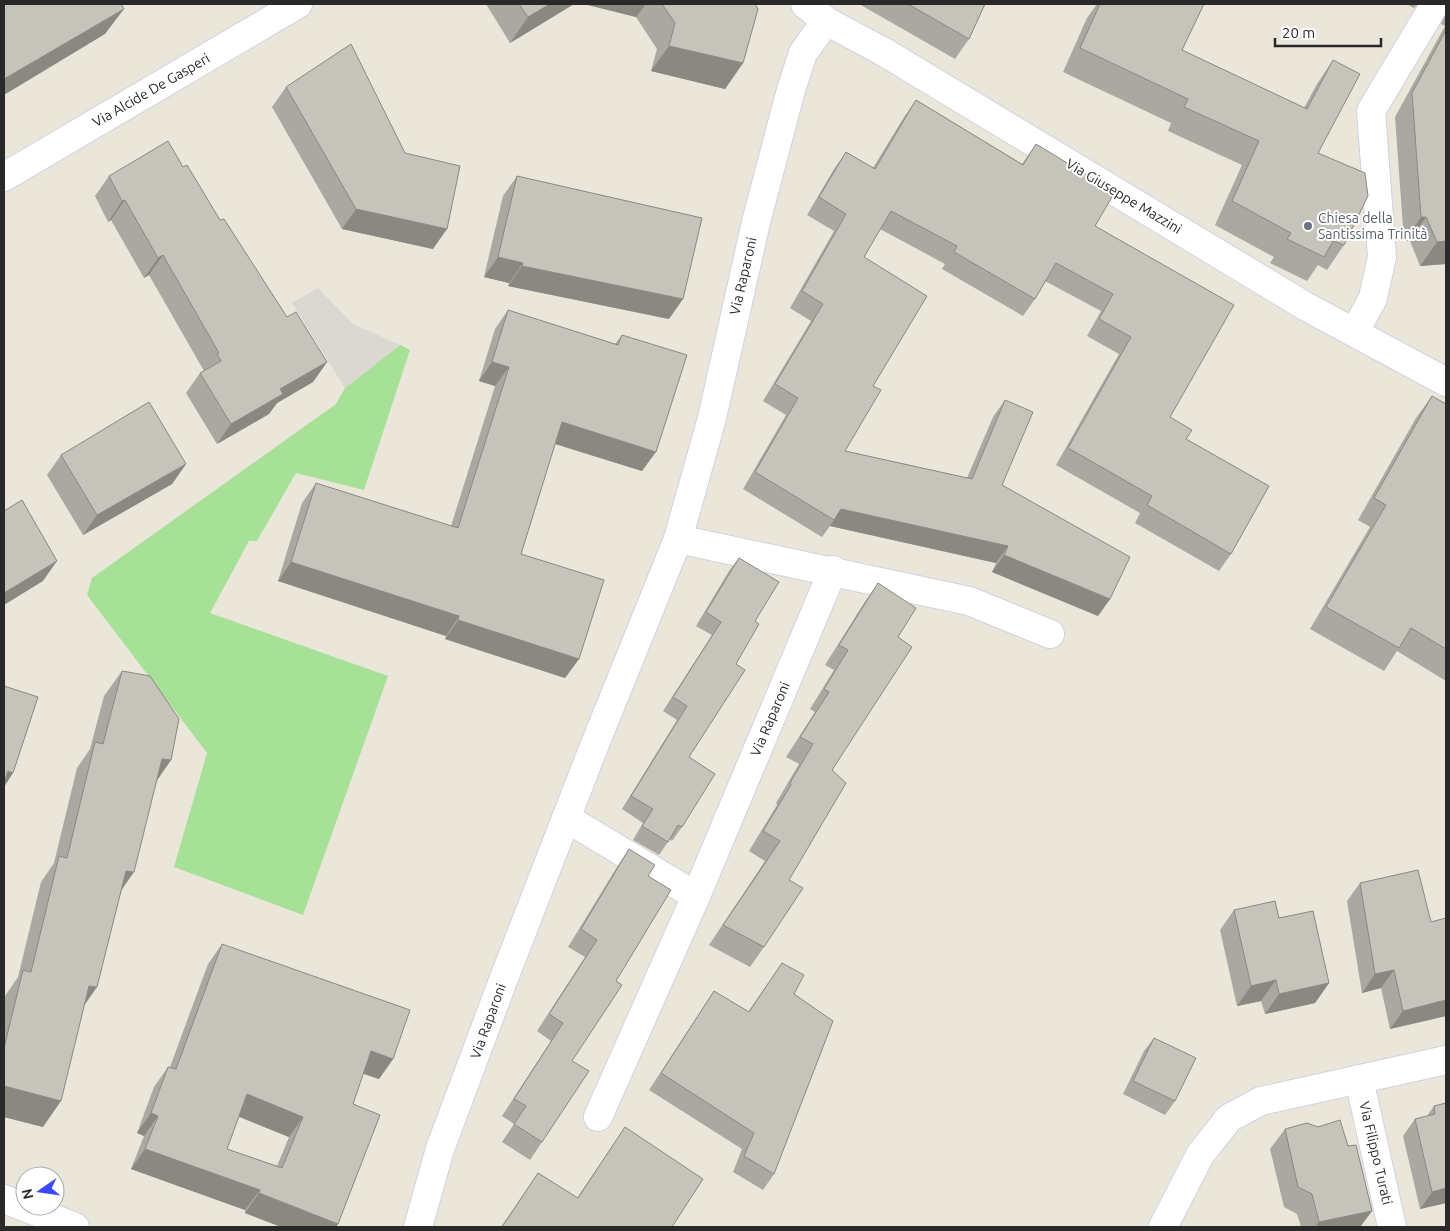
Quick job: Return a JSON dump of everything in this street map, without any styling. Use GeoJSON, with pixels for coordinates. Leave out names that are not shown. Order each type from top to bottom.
{"type":"FeatureCollection","features":[{"type":"Feature","properties":{"kind":"street","name":"Via Alcide De Gasperi"},"geometry":{"type":"LineString","coordinates":[[4,177],[298,4]]}},
{"type":"Feature","properties":{"kind":"street","name":"Via Giuseppe Mazzini"},"geometry":{"type":"LineString","coordinates":[[805,4],[826,21],[884,52],[1305,306],[1355,331],[1446,382]]}},
{"type":"Feature","properties":{"kind":"street"},"geometry":{"type":"LineString","coordinates":[[1355,331],[1372,298],[1382,257],[1371,111],[1435,4]]}},
{"type":"Feature","properties":{"kind":"street","name":"Via Raparoni"},"geometry":{"type":"LineString","coordinates":[[418,1227],[440,1149],[566,818],[678,539],[712,418],[756,222],[791,90],[803,54],[826,21]]}},
{"type":"Feature","properties":{"kind":"street"},"geometry":{"type":"LineString","coordinates":[[678,539],[833,570],[969,601],[1050,634]]}},
{"type":"Feature","properties":{"kind":"street","name":"Via Raparoni"},"geometry":{"type":"LineString","coordinates":[[598,1117],[696,896],[833,570]]}},
{"type":"Feature","properties":{"kind":"street"},"geometry":{"type":"LineString","coordinates":[[566,818],[696,896]]}},
{"type":"Feature","properties":{"kind":"street"},"geometry":{"type":"LineString","coordinates":[[1163,1227],[1200,1155],[1229,1118],[1261,1101],[1446,1060]]}},
{"type":"Feature","properties":{"kind":"street","name":"Via Filippo Turati"},"geometry":{"type":"LineString","coordinates":[[1359,1079],[1392,1227]]}},
{"type":"Feature","properties":{"kind":"street"},"geometry":{"type":"LineString","coordinates":[[4,1199],[75,1227]]}},
{"type":"Feature","properties":{"kind":"green space"},"geometry":{"type":"Polygon","coordinates":[[[400,345],[410,350],[364,490],[296,473],[257,541],[249,541],[210,613],[388,676],[303,915],[174,867],[207,753],[87,595],[92,578],[336,404],[345,388],[400,345]]]}},
{"type":"Feature","properties":{"kind":"shaded area"},"geometry":{"type":"Polygon","coordinates":[[[318,288],[353,324],[400,345],[345,388],[292,303],[318,288]]]}},
{"type":"Feature","properties":{"kind":"building"},"geometry":{"type":"Polygon","coordinates":[[[4,4],[121,4],[124,9],[4,79],[4,4]]]}},
{"type":"Feature","properties":{"kind":"building"},"geometry":{"type":"Polygon","coordinates":[[[519,4],[550,4],[528,17],[519,4]]]}},
{"type":"Feature","properties":{"kind":"building"},"geometry":{"type":"Polygon","coordinates":[[[662,4],[755,4],[758,9],[743,63],[669,46],[675,23],[662,4]]]}},
{"type":"Feature","properties":{"kind":"building"},"geometry":{"type":"Polygon","coordinates":[[[908,4],[985,4],[969,39],[908,4]]]}},
{"type":"Feature","properties":{"kind":"building"},"geometry":{"type":"Polygon","coordinates":[[[1100,4],[1204,4],[1182,50],[1307,109],[1333,60],[1360,74],[1318,153],[1365,173],[1368,196],[1344,245],[1333,241],[1324,257],[1287,239],[1291,233],[1232,201],[1259,141],[1184,107],[1188,99],[1080,48],[1100,4]]]}},
{"type":"Feature","properties":{"kind":"building"},"geometry":{"type":"Polygon","coordinates":[[[1446,30],[1446,241],[1437,242],[1426,217],[1421,217],[1412,93],[1446,30]]]}},
{"type":"Feature","properties":{"kind":"building"},"geometry":{"type":"Polygon","coordinates":[[[351,44],[405,153],[460,166],[447,229],[356,209],[286,87],[351,44]]]}},
{"type":"Feature","properties":{"kind":"building"},"geometry":{"type":"Polygon","coordinates":[[[916,100],[1023,165],[1036,144],[1115,192],[1095,226],[1234,305],[1170,417],[1192,430],[1186,439],[1269,486],[1231,554],[1147,505],[1152,496],[1068,448],[1131,337],[1099,319],[1113,294],[1056,263],[1035,299],[954,252],[957,246],[891,211],[864,257],[927,296],[873,386],[881,390],[845,451],[972,479],[1005,400],[1033,412],[1002,485],[1130,557],[1110,599],[1004,555],[1008,546],[841,509],[834,520],[755,472],[798,398],[775,384],[823,304],[802,291],[846,214],[819,197],[846,152],[875,169],[916,100]]]}},
{"type":"Feature","properties":{"kind":"building"},"geometry":{"type":"Polygon","coordinates":[[[168,141],[183,167],[187,165],[220,220],[224,219],[287,317],[296,312],[327,362],[280,389],[283,394],[231,424],[200,373],[221,361],[217,354],[219,353],[163,255],[158,258],[125,200],[122,201],[109,176],[168,141]]]}},
{"type":"Feature","properties":{"kind":"building"},"geometry":{"type":"Polygon","coordinates":[[[517,176],[702,218],[683,299],[522,266],[523,263],[498,257],[517,176]]]}},
{"type":"Feature","properties":{"kind":"building"},"geometry":{"type":"Polygon","coordinates":[[[508,310],[618,345],[622,335],[687,355],[656,452],[562,422],[521,554],[604,580],[579,659],[458,620],[459,616],[291,562],[316,483],[458,528],[509,367],[492,362],[508,310]]]}},
{"type":"Feature","properties":{"kind":"building"},"geometry":{"type":"Polygon","coordinates":[[[1432,396],[1446,404],[1446,649],[1411,628],[1399,648],[1326,607],[1386,505],[1374,498],[1432,396]]]}},
{"type":"Feature","properties":{"kind":"building"},"geometry":{"type":"Polygon","coordinates":[[[149,402],[186,464],[97,515],[61,455],[149,402]]]}},
{"type":"Feature","properties":{"kind":"building"},"geometry":{"type":"Polygon","coordinates":[[[22,500],[57,561],[4,593],[4,511],[22,500]]]}},
{"type":"Feature","properties":{"kind":"building"},"geometry":{"type":"Polygon","coordinates":[[[739,558],[779,582],[755,621],[759,624],[736,664],[745,670],[689,757],[715,774],[682,827],[678,825],[668,842],[642,826],[653,809],[631,796],[687,706],[673,697],[721,622],[706,612],[739,558]]]}},
{"type":"Feature","properties":{"kind":"building"},"geometry":{"type":"Polygon","coordinates":[[[878,583],[916,608],[898,637],[912,647],[832,770],[846,783],[789,880],[803,888],[764,947],[723,925],[780,841],[763,831],[813,744],[800,737],[829,692],[824,689],[848,650],[839,645],[878,583]]]}},
{"type":"Feature","properties":{"kind":"building"},"geometry":{"type":"Polygon","coordinates":[[[122,671],[150,676],[179,719],[171,760],[162,759],[134,872],[126,871],[97,987],[89,986],[61,1101],[4,1086],[4,1048],[23,970],[31,972],[59,856],[67,858],[95,742],[103,744],[122,671]]]}},
{"type":"Feature","properties":{"kind":"building"},"geometry":{"type":"Polygon","coordinates":[[[4,686],[38,697],[13,773],[8,771],[4,783],[4,686]]]}},
{"type":"Feature","properties":{"kind":"building"},"geometry":{"type":"Polygon","coordinates":[[[629,849],[655,865],[648,876],[671,890],[616,981],[622,985],[572,1061],[589,1071],[542,1142],[514,1124],[526,1106],[514,1099],[563,1023],[549,1014],[597,940],[581,929],[629,849]]]}},
{"type":"Feature","properties":{"kind":"building"},"geometry":{"type":"Polygon","coordinates":[[[1418,870],[1431,922],[1446,918],[1446,1000],[1403,1011],[1394,970],[1375,974],[1360,883],[1418,870]]]}},
{"type":"Feature","properties":{"kind":"building"},"geometry":{"type":"Polygon","coordinates":[[[1275,901],[1279,918],[1313,911],[1329,983],[1279,994],[1276,980],[1251,986],[1234,910],[1275,901]]]}},
{"type":"Feature","properties":{"kind":"building"},"geometry":{"type":"Polygon","coordinates":[[[222,944],[410,1010],[393,1059],[371,1051],[353,1104],[380,1115],[338,1224],[259,1193],[260,1190],[145,1149],[158,1116],[151,1113],[168,1067],[176,1069],[222,944]],[[247,1094],[227,1149],[282,1168],[303,1117],[247,1094]]]}},
{"type":"Feature","properties":{"kind":"building"},"geometry":{"type":"Polygon","coordinates":[[[782,963],[804,975],[794,994],[833,1021],[774,1174],[744,1156],[754,1133],[661,1073],[714,991],[749,1012],[782,963]]]}},
{"type":"Feature","properties":{"kind":"building"},"geometry":{"type":"Polygon","coordinates":[[[1154,1038],[1196,1058],[1175,1101],[1133,1081],[1154,1038]]]}},
{"type":"Feature","properties":{"kind":"building"},"geometry":{"type":"Polygon","coordinates":[[[1446,1103],[1446,1188],[1432,1192],[1415,1119],[1435,1114],[1434,1106],[1446,1103]]]}},
{"type":"Feature","properties":{"kind":"building"},"geometry":{"type":"Polygon","coordinates":[[[1340,1120],[1348,1146],[1356,1145],[1372,1211],[1319,1222],[1312,1194],[1298,1187],[1285,1129],[1307,1123],[1318,1127],[1340,1120]]]}},
{"type":"Feature","properties":{"kind":"building"},"geometry":{"type":"Polygon","coordinates":[[[625,1127],[703,1179],[672,1227],[502,1227],[538,1173],[578,1198],[625,1127]]]}},
{"type":"Feature","properties":{"kind":"place","name":"Chiesa della Santissima Trinità"},"geometry":{"type":"Point","coordinates":[1308,226]}}]}
